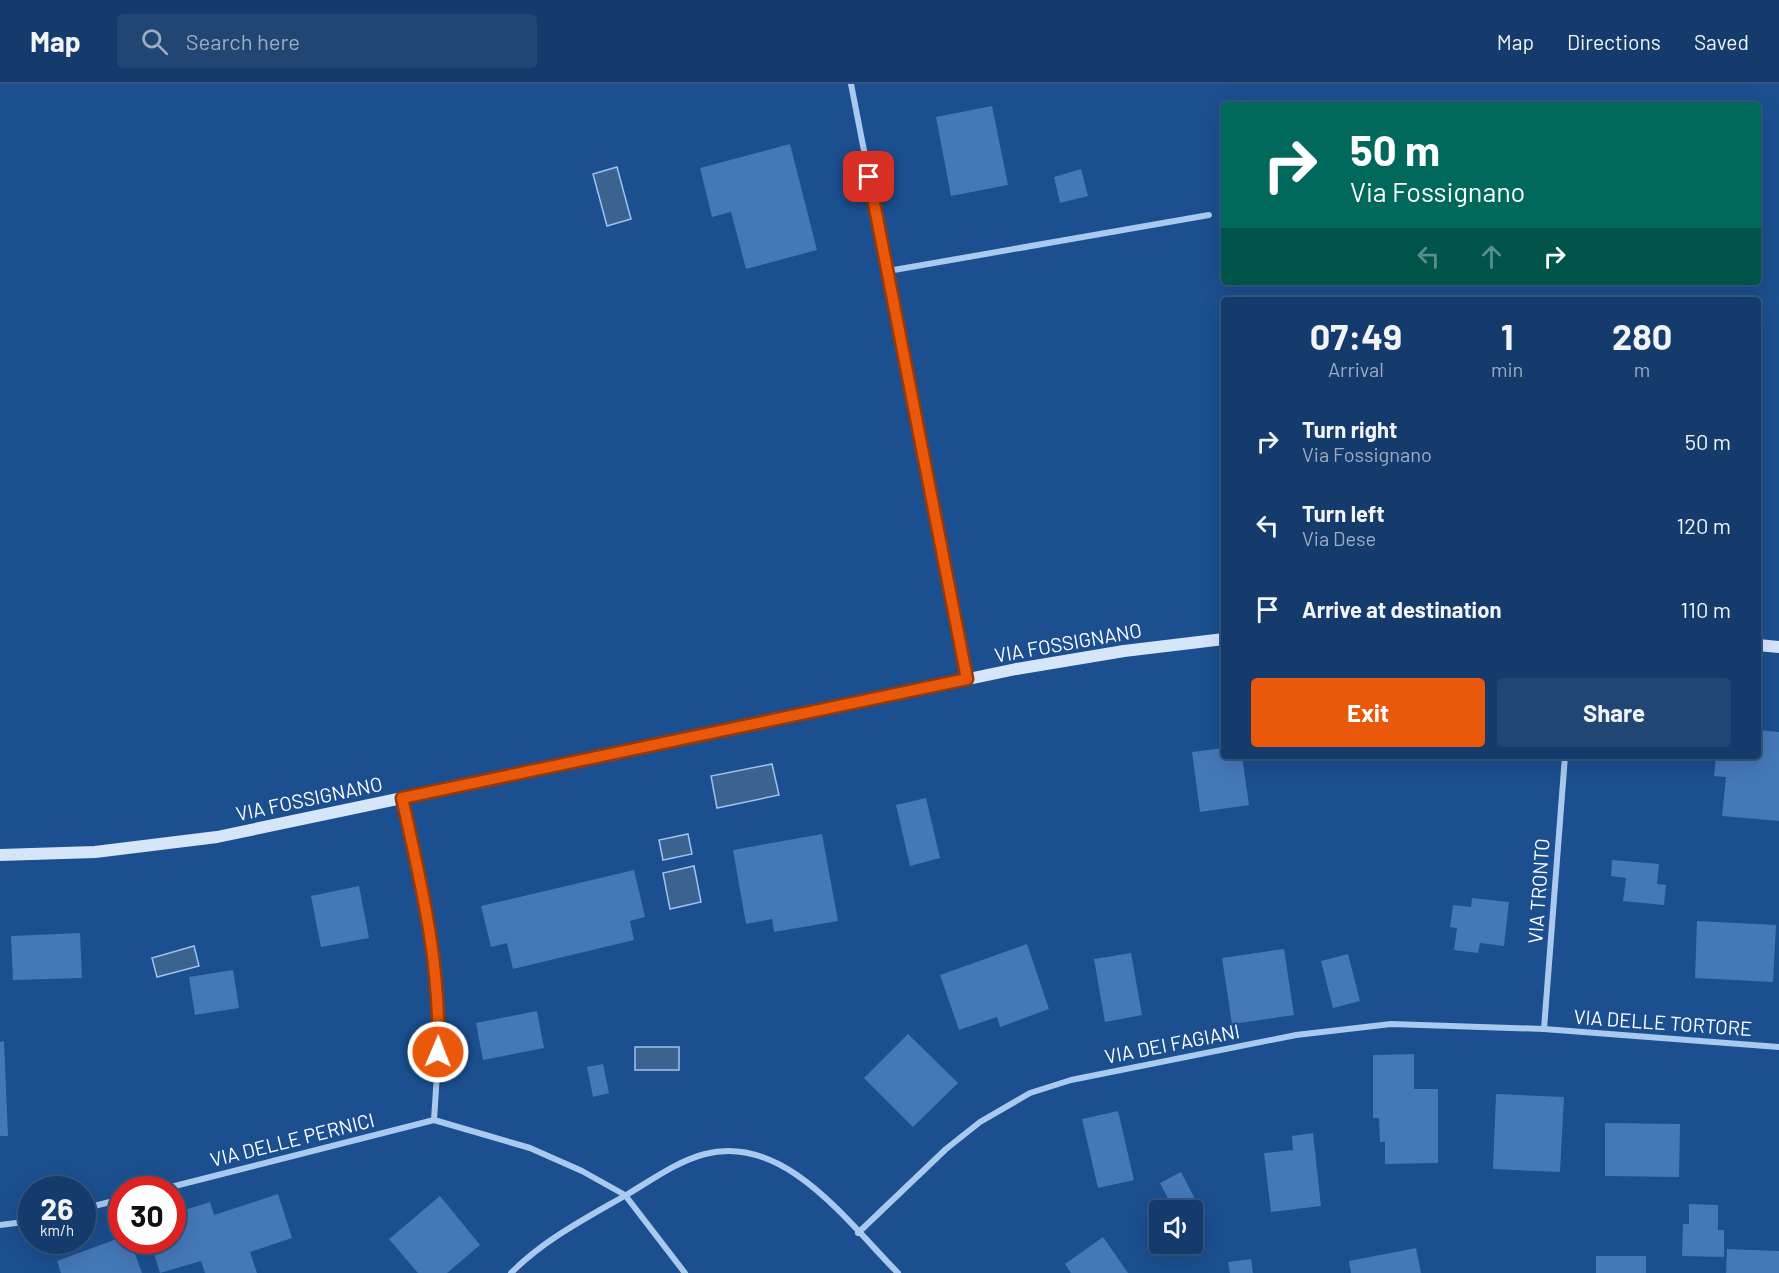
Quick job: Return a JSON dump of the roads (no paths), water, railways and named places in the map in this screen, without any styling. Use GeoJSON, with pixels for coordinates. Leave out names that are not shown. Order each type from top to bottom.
{"type":"FeatureCollection","features":[{"type":"Feature","properties":{"kind":"street"},"geometry":{"type":"LineString","coordinates":[[851,84],[967,679]]}},
{"type":"Feature","properties":{"kind":"street"},"geometry":{"type":"LineString","coordinates":[[888,271],[1209,215]]}},
{"type":"Feature","properties":{"kind":"street","name":"VIA FOSSIGNANO"},"geometry":{"type":"LineString","coordinates":[[0,855],[85,853],[162,845],[284,824],[967,679],[1114,653],[1221,639]]}},
{"type":"Feature","properties":{"kind":"street"},"geometry":{"type":"LineString","coordinates":[[1761,645],[1779,647]]}},
{"type":"Feature","properties":{"kind":"street","name":"VIA TRONTO"},"geometry":{"type":"LineString","coordinates":[[1544,1029],[1564,759]]}},
{"type":"Feature","properties":{"kind":"street"},"geometry":{"type":"LineString","coordinates":[[402,798],[431,930],[437,981],[438,1038],[434,1120],[530,1148],[582,1171],[625,1195],[685,1273]]}},
{"type":"Feature","properties":{"kind":"street","name":"VIA DEI FAGIANI"},"geometry":{"type":"LineString","coordinates":[[858,1233],[966,1132],[1012,1102],[1055,1084],[1296,1035],[1345,1028],[1430,1023],[1544,1029]]}},
{"type":"Feature","properties":{"kind":"street","name":"VIA DELLE TORTORE"},"geometry":{"type":"LineString","coordinates":[[1544,1029],[1779,1047]]}},
{"type":"Feature","properties":{"kind":"street","name":"VIA DELLE PERNICI"},"geometry":{"type":"LineString","coordinates":[[186,1183],[434,1120]]}},
{"type":"Feature","properties":{"kind":"street"},"geometry":{"type":"LineString","coordinates":[[512,1273],[553,1238],[625,1195],[699,1155],[719,1151],[747,1153],[780,1164],[799,1175],[898,1273]]}},
{"type":"Feature","properties":{"kind":"street"},"geometry":{"type":"LineString","coordinates":[[0,1225],[18,1223]]}},
{"type":"Feature","properties":{"kind":"water"},"geometry":{"type":"Polygon","coordinates":[[[617,167],[631,219],[607,226],[593,174],[617,167]]]}},
{"type":"Feature","properties":{"kind":"water"},"geometry":{"type":"Polygon","coordinates":[[[772,764],[779,795],[717,808],[711,776],[772,764]]]}},
{"type":"Feature","properties":{"kind":"water"},"geometry":{"type":"Polygon","coordinates":[[[688,834],[692,854],[663,860],[659,840],[688,834]]]}},
{"type":"Feature","properties":{"kind":"water"},"geometry":{"type":"Polygon","coordinates":[[[694,866],[701,902],[670,909],[663,873],[694,866]]]}},
{"type":"Feature","properties":{"kind":"water"},"geometry":{"type":"Polygon","coordinates":[[[194,946],[199,966],[157,977],[152,958],[194,946]]]}},
{"type":"Feature","properties":{"kind":"water"},"geometry":{"type":"Polygon","coordinates":[[[635,1047],[679,1047],[679,1070],[635,1070],[635,1047]]]}}]}
